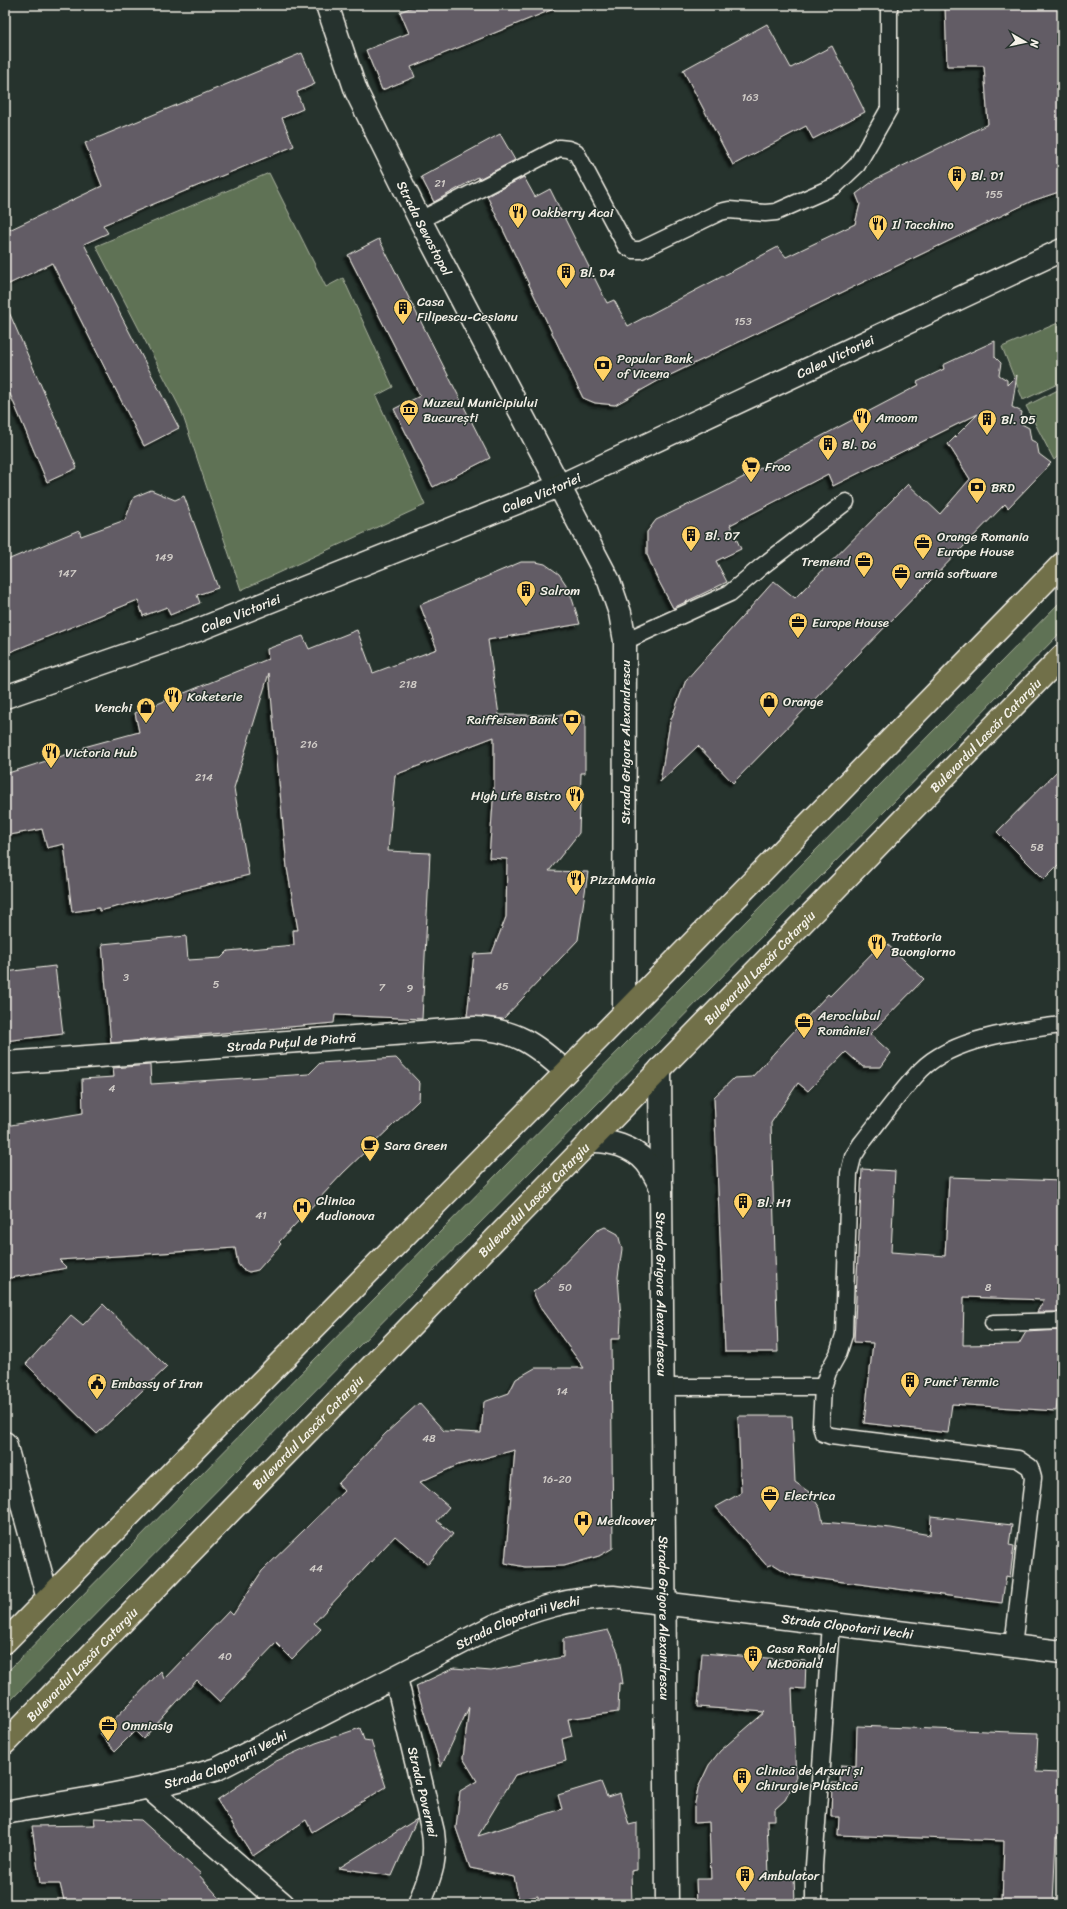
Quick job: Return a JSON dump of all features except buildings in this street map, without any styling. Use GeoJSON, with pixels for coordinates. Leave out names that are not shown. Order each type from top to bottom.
{"type":"FeatureCollection","features":[{"type":"Feature","properties":{"kind":"main road"},"geometry":{"type":"LineString","coordinates":[[5,1642],[1062,564]]}},
{"type":"Feature","properties":{"kind":"main road","name":"Bulevardul Lascăr Catargiu"},"geometry":{"type":"LineString","coordinates":[[5,1743],[1062,656]]}},
{"type":"Feature","properties":{"kind":"street","name":"Strada Sevastopol"},"geometry":{"type":"LineString","coordinates":[[327,5],[356,91],[420,220],[559,486]]}},
{"type":"Feature","properties":{"kind":"street","name":"Calea Victoriei"},"geometry":{"type":"LineString","coordinates":[[5,697],[198,630],[559,486],[1062,250]]}},
{"type":"Feature","properties":{"kind":"street","name":"Strada Grigore Alexandrescu"},"geometry":{"type":"LineString","coordinates":[[559,486],[609,581],[620,613],[625,641],[624,1012]]}},
{"type":"Feature","properties":{"kind":"street","name":"Strada Puțul de Piatră"},"geometry":{"type":"LineString","coordinates":[[5,1064],[475,1028],[493,1029],[511,1033],[524,1039],[550,1057],[565,1071]]}},
{"type":"Feature","properties":{"kind":"street","name":"Strada Grigore Alexandrescu"},"geometry":{"type":"LineString","coordinates":[[660,1069],[667,1904]]}},
{"type":"Feature","properties":{"kind":"street","name":"Strada Grigore Alexandrescu"},"geometry":{"type":"LineString","coordinates":[[590,1141],[602,1140],[632,1151],[646,1162],[661,1188]]}},
{"type":"Feature","properties":{"kind":"street"},"geometry":{"type":"LineString","coordinates":[[5,1443],[48,1598]]}},
{"type":"Feature","properties":{"kind":"street","name":"Strada Clopotarii Vechi"},"geometry":{"type":"LineString","coordinates":[[5,1813],[197,1776],[217,1769],[396,1678],[494,1626],[570,1600],[592,1597],[614,1598],[1062,1652]]}},
{"type":"Feature","properties":{"kind":"street","name":"Strada Povernei"},"geometry":{"type":"LineString","coordinates":[[396,1678],[433,1832],[436,1851],[432,1869],[419,1904]]}},
{"type":"Feature","properties":{"kind":"street"},"geometry":{"type":"LineString","coordinates":[[148,1786],[283,1904]]}},
{"type":"Feature","properties":{"kind":"lane"},"geometry":{"type":"LineString","coordinates":[[420,220],[559,148],[576,152],[626,246],[633,250],[641,250],[720,212],[729,210],[765,213],[776,212],[805,200],[835,186],[848,175],[856,165],[889,109],[889,5]]}},
{"type":"Feature","properties":{"kind":"lane"},"geometry":{"type":"LineString","coordinates":[[625,641],[730,593],[761,567],[846,502]]}},
{"type":"Feature","properties":{"kind":"lane"},"geometry":{"type":"LineString","coordinates":[[1012,1646],[1033,1478],[1030,1467],[1018,1459],[831,1436],[823,1433],[821,1425],[823,1387],[828,1372],[838,1354],[844,1335],[849,1173],[853,1157],[861,1144],[921,1069],[937,1058],[956,1048],[988,1037],[1029,1029],[1062,1025]]}},
{"type":"Feature","properties":{"kind":"lane"},"geometry":{"type":"LineString","coordinates":[[993,1323],[1062,1321]]}},
{"type":"Feature","properties":{"kind":"lane"},"geometry":{"type":"LineString","coordinates":[[662,1387],[823,1387]]}},
{"type":"Feature","properties":{"kind":"lane"},"geometry":{"type":"LineString","coordinates":[[814,1904],[814,1866],[832,1624]]}},
{"type":"Feature","properties":{"kind":"green space"},"geometry":{"type":"Polygon","coordinates":[[[269,173],[326,287],[343,278],[393,387],[376,396],[425,505],[241,590],[181,410],[96,246],[269,173]]]}},
{"type":"Feature","properties":{"kind":"green space"},"geometry":{"type":"Polygon","coordinates":[[[1058,323],[1062,333],[1062,382],[1023,400],[1002,347],[1058,323]]]}},
{"type":"Feature","properties":{"kind":"green space"},"geometry":{"type":"Polygon","coordinates":[[[1062,388],[1062,452],[1054,460],[1026,406],[1062,388]]]}},
{"type":"Feature","properties":{"kind":"green space"},"geometry":{"type":"Polygon","coordinates":[[[1062,600],[1062,631],[5,1706],[5,1674],[1062,600]]]}},
{"type":"Feature","properties":{"kind":"place","name":"Bl. D1"},"geometry":{"type":"Point","coordinates":[957,192]}},
{"type":"Feature","properties":{"kind":"place","name":"Oakberry Acai"},"geometry":{"type":"Point","coordinates":[518,229]}},
{"type":"Feature","properties":{"kind":"place","name":"Il Tacchino"},"geometry":{"type":"Point","coordinates":[878,241]}},
{"type":"Feature","properties":{"kind":"place","name":"Bl. D4"},"geometry":{"type":"Point","coordinates":[566,289]}},
{"type":"Feature","properties":{"kind":"place","name":"Casa Filipescu-Cesianu"},"geometry":{"type":"Point","coordinates":[403,325]}},
{"type":"Feature","properties":{"kind":"place","name":"Popular Bank of Vicena"},"geometry":{"type":"Point","coordinates":[603,382]}},
{"type":"Feature","properties":{"kind":"place","name":"Muzeul Municipiului București"},"geometry":{"type":"Point","coordinates":[409,426]}},
{"type":"Feature","properties":{"kind":"place","name":"Amoom"},"geometry":{"type":"Point","coordinates":[862,434]}},
{"type":"Feature","properties":{"kind":"place","name":"Bl. D5"},"geometry":{"type":"Point","coordinates":[987,436]}},
{"type":"Feature","properties":{"kind":"place","name":"Bl. D6"},"geometry":{"type":"Point","coordinates":[828,461]}},
{"type":"Feature","properties":{"kind":"place","name":"Froo"},"geometry":{"type":"Point","coordinates":[751,483]}},
{"type":"Feature","properties":{"kind":"place","name":"BRD"},"geometry":{"type":"Point","coordinates":[977,504]}},
{"type":"Feature","properties":{"kind":"place","name":"Bl. D7"},"geometry":{"type":"Point","coordinates":[691,552]}},
{"type":"Feature","properties":{"kind":"place","name":"Orange Romania Europe House"},"geometry":{"type":"Point","coordinates":[923,560]}},
{"type":"Feature","properties":{"kind":"place","name":"Tremend"},"geometry":{"type":"Point","coordinates":[864,578]}},
{"type":"Feature","properties":{"kind":"place","name":"arnia software"},"geometry":{"type":"Point","coordinates":[901,590]}},
{"type":"Feature","properties":{"kind":"place","name":"Salrom"},"geometry":{"type":"Point","coordinates":[526,607]}},
{"type":"Feature","properties":{"kind":"place","name":"Europe House"},"geometry":{"type":"Point","coordinates":[798,639]}},
{"type":"Feature","properties":{"kind":"place","name":"Koketerie"},"geometry":{"type":"Point","coordinates":[173,713]}},
{"type":"Feature","properties":{"kind":"place","name":"Orange"},"geometry":{"type":"Point","coordinates":[769,718]}},
{"type":"Feature","properties":{"kind":"place","name":"Venchi"},"geometry":{"type":"Point","coordinates":[146,724]}},
{"type":"Feature","properties":{"kind":"place","name":"Raiffeisen Bank"},"geometry":{"type":"Point","coordinates":[572,736]}},
{"type":"Feature","properties":{"kind":"place","name":"Victoria Hub"},"geometry":{"type":"Point","coordinates":[51,769]}},
{"type":"Feature","properties":{"kind":"place","name":"High Life Bistro"},"geometry":{"type":"Point","coordinates":[575,812]}},
{"type":"Feature","properties":{"kind":"place","name":"PizzaMania"},"geometry":{"type":"Point","coordinates":[576,896]}},
{"type":"Feature","properties":{"kind":"place","name":"Trattoria Buongiorno"},"geometry":{"type":"Point","coordinates":[877,960]}},
{"type":"Feature","properties":{"kind":"place","name":"Aeroclubul României"},"geometry":{"type":"Point","coordinates":[804,1039]}},
{"type":"Feature","properties":{"kind":"place","name":"Sara Green"},"geometry":{"type":"Point","coordinates":[370,1162]}},
{"type":"Feature","properties":{"kind":"place","name":"Bl. H1"},"geometry":{"type":"Point","coordinates":[743,1219]}},
{"type":"Feature","properties":{"kind":"place","name":"Clinica Audionova"},"geometry":{"type":"Point","coordinates":[302,1224]}},
{"type":"Feature","properties":{"kind":"place","name":"Punct Termic"},"geometry":{"type":"Point","coordinates":[910,1398]}},
{"type":"Feature","properties":{"kind":"place","name":"Embassy of Iran"},"geometry":{"type":"Point","coordinates":[97,1400]}},
{"type":"Feature","properties":{"kind":"place","name":"Electrica"},"geometry":{"type":"Point","coordinates":[770,1512]}},
{"type":"Feature","properties":{"kind":"place","name":"Medicover"},"geometry":{"type":"Point","coordinates":[583,1537]}},
{"type":"Feature","properties":{"kind":"place","name":"Casa Ronald McDonald"},"geometry":{"type":"Point","coordinates":[753,1672]}},
{"type":"Feature","properties":{"kind":"place","name":"Omniasig"},"geometry":{"type":"Point","coordinates":[108,1742]}},
{"type":"Feature","properties":{"kind":"place","name":"Clinică de Arsuri și Chirurgie Plastică"},"geometry":{"type":"Point","coordinates":[742,1794]}},
{"type":"Feature","properties":{"kind":"place","name":"Ambulator"},"geometry":{"type":"Point","coordinates":[745,1892]}}]}
